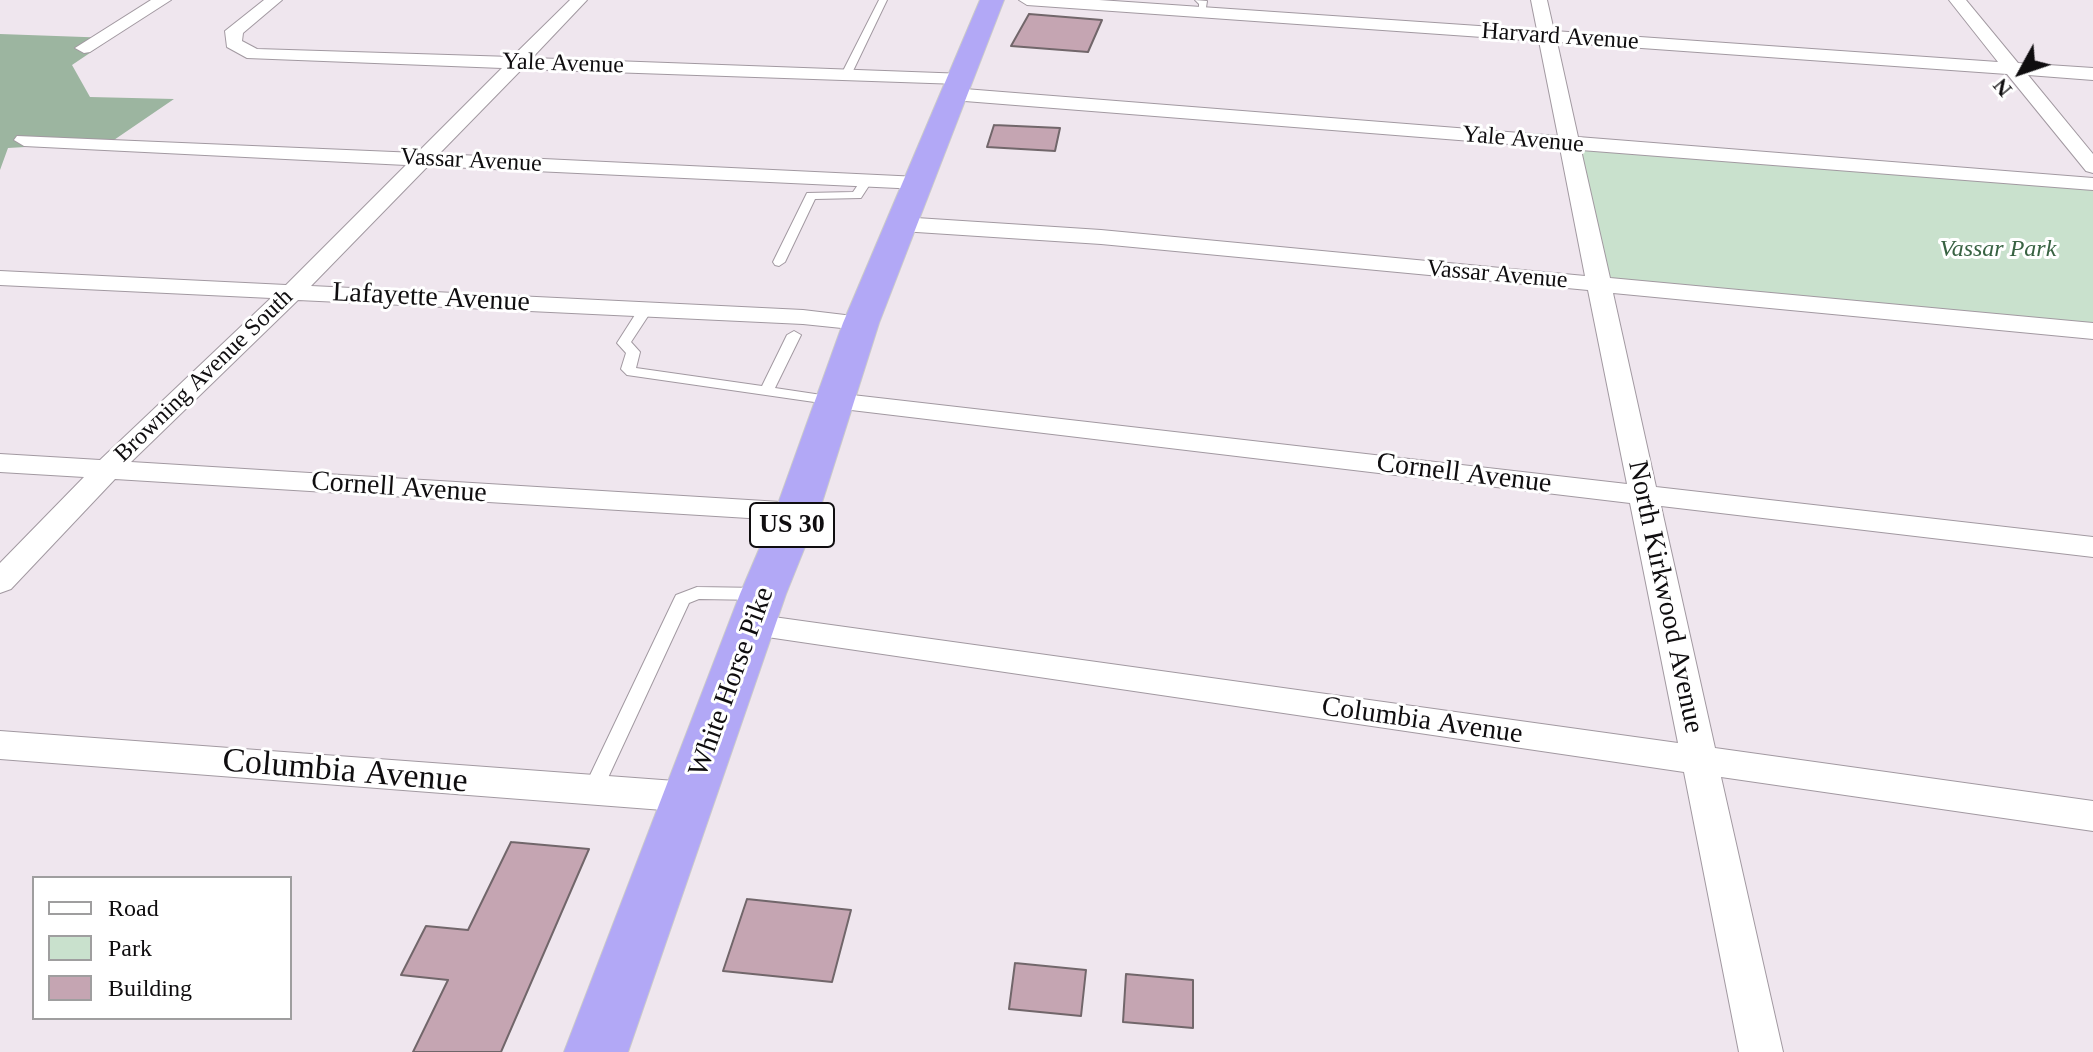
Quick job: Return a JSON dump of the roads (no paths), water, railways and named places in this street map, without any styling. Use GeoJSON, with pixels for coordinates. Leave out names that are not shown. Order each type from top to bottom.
{"type":"FeatureCollection","features":[{"type":"Feature","properties":{"kind":"highway","name":"White Horse Pike"},"geometry":{"type":"LineString","coordinates":[[596,1052],[797,512],[861,323],[992,0]]}},
{"type":"Feature","properties":{"kind":"street"},"geometry":{"type":"LineString","coordinates":[[84,48],[163,0]]}},
{"type":"Feature","properties":{"kind":"street","name":"Yale Avenue"},"geometry":{"type":"LineString","coordinates":[[274,0],[234,31],[233,43],[253,54],[847,73],[955,86],[1567,143],[2093,184]]}},
{"type":"Feature","properties":{"kind":"street","name":"Browning Avenue South"},"geometry":{"type":"LineString","coordinates":[[0,582],[107,470],[293,291],[579,0]]}},
{"type":"Feature","properties":{"kind":"street","name":"Harvard Avenue"},"geometry":{"type":"LineString","coordinates":[[1027,0],[1200,6],[1545,36],[2093,74]]}},
{"type":"Feature","properties":{"kind":"street","name":"North Kirkwood Avenue"},"geometry":{"type":"LineString","coordinates":[[1539,0],[1761,1052]]}},
{"type":"Feature","properties":{"kind":"street"},"geometry":{"type":"LineString","coordinates":[[1957,0],[2093,167]]}},
{"type":"Feature","properties":{"kind":"street","name":"Vassar Avenue"},"geometry":{"type":"LineString","coordinates":[[24,140],[919,183]]}},
{"type":"Feature","properties":{"kind":"street","name":"Vassar Avenue"},"geometry":{"type":"LineString","coordinates":[[901,224],[1101,237],[2093,331]]}},
{"type":"Feature","properties":{"kind":"street","name":"Lafayette Avenue"},"geometry":{"type":"LineString","coordinates":[[0,278],[803,317],[861,323]]}},
{"type":"Feature","properties":{"kind":"street","name":"Cornell Avenue"},"geometry":{"type":"LineString","coordinates":[[835,401],[2093,547]]}},
{"type":"Feature","properties":{"kind":"street","name":"Cornell Avenue"},"geometry":{"type":"LineString","coordinates":[[0,463],[797,512]]}},
{"type":"Feature","properties":{"kind":"street","name":"Columbia Avenue"},"geometry":{"type":"LineString","coordinates":[[758,610],[1701,760],[2093,816]]}},
{"type":"Feature","properties":{"kind":"street","name":"Columbia Avenue"},"geometry":{"type":"LineString","coordinates":[[0,745],[689,797]]}},
{"type":"Feature","properties":{"kind":"lane"},"geometry":{"type":"LineString","coordinates":[[847,73],[883,0]]}},
{"type":"Feature","properties":{"kind":"lane"},"geometry":{"type":"LineString","coordinates":[[779,262],[811,195],[857,196],[866,181]]}},
{"type":"Feature","properties":{"kind":"lane"},"geometry":{"type":"LineString","coordinates":[[645,310],[624,343],[633,352],[628,369],[632,372],[835,401]]}},
{"type":"Feature","properties":{"kind":"lane"},"geometry":{"type":"LineString","coordinates":[[767,391],[794,335]]}},
{"type":"Feature","properties":{"kind":"lane"},"geometry":{"type":"LineString","coordinates":[[593,790],[682,599],[697,593],[758,610]]}},
{"type":"Feature","properties":{"kind":"park label","name":"Vassar Park"},"geometry":{"type":"Point","coordinates":[1998,250]}}]}
